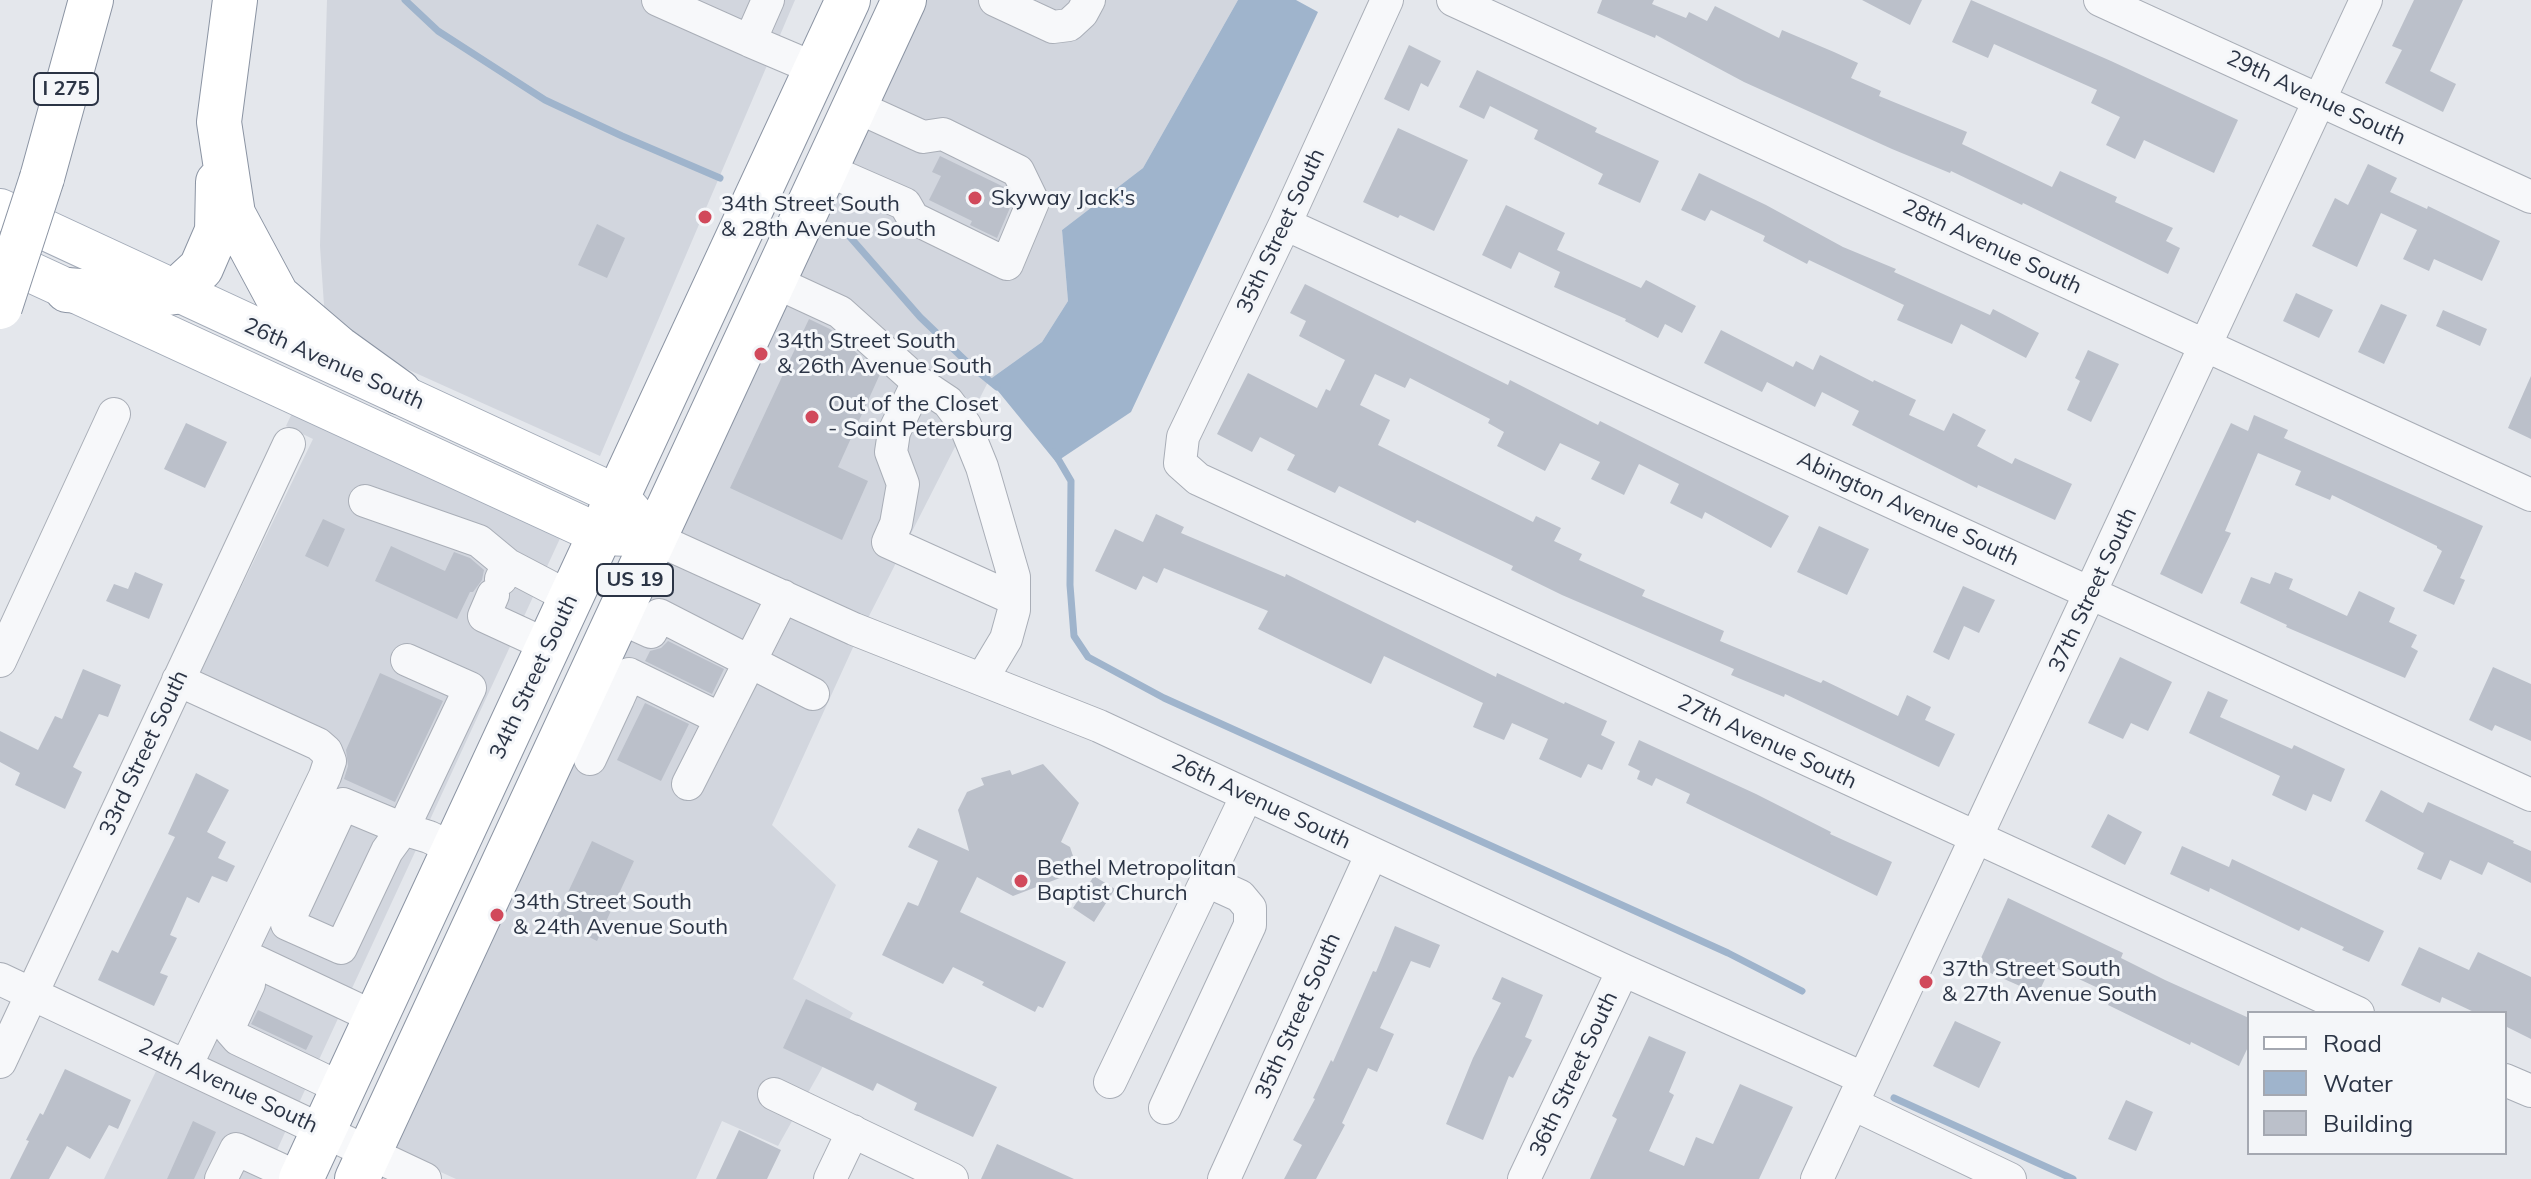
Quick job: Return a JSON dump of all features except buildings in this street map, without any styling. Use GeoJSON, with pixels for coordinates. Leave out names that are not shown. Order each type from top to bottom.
{"type":"FeatureCollection","features":[{"type":"Feature","properties":{"kind":"highway","name":"I 275"},"geometry":{"type":"LineString","coordinates":[[0,307],[42,178],[91,0]]}},
{"type":"Feature","properties":{"kind":"highway"},"geometry":{"type":"LineString","coordinates":[[67,290],[147,296],[175,292],[201,268],[217,231],[219,122],[235,0]]}},
{"type":"Feature","properties":{"kind":"highway","name":"34th Street South"},"geometry":{"type":"LineString","coordinates":[[301,1179],[848,0]]}},
{"type":"Feature","properties":{"kind":"highway","name":"US 19"},"geometry":{"type":"LineString","coordinates":[[363,1166],[602,691],[618,617],[904,0]]}},
{"type":"Feature","properties":{"kind":"highway"},"geometry":{"type":"LineString","coordinates":[[219,122],[233,214],[277,296],[338,348],[399,392]]}},
{"type":"Feature","properties":{"kind":"main road","name":"26th Avenue South"},"geometry":{"type":"LineString","coordinates":[[0,209],[617,495],[654,538]]}},
{"type":"Feature","properties":{"kind":"main road","name":"26th Avenue South"},"geometry":{"type":"LineString","coordinates":[[0,258],[601,535],[654,538]]}},
{"type":"Feature","properties":{"kind":"street"},"geometry":{"type":"LineString","coordinates":[[658,0],[816,69]]}},
{"type":"Feature","properties":{"kind":"street"},"geometry":{"type":"LineString","coordinates":[[750,41],[768,0]]}},
{"type":"Feature","properties":{"kind":"street"},"geometry":{"type":"LineString","coordinates":[[995,0],[1053,27],[1069,25],[1082,13],[1089,0]]}},
{"type":"Feature","properties":{"kind":"street","name":"35th Street South"},"geometry":{"type":"LineString","coordinates":[[1180,463],[1183,437],[1387,0]]}},
{"type":"Feature","properties":{"kind":"street","name":"28th Avenue South"},"geometry":{"type":"LineString","coordinates":[[1453,0],[2531,495]]}},
{"type":"Feature","properties":{"kind":"street","name":"29th Avenue South"},"geometry":{"type":"LineString","coordinates":[[2100,0],[2531,197]]}},
{"type":"Feature","properties":{"kind":"street","name":"37th Street South"},"geometry":{"type":"LineString","coordinates":[[1817,1179],[2366,0]]}},
{"type":"Feature","properties":{"kind":"street"},"geometry":{"type":"LineString","coordinates":[[825,169],[905,204],[913,218],[1007,264],[1033,202],[1018,171],[943,134],[923,137],[855,106]]}},
{"type":"Feature","properties":{"kind":"street","name":"Abington Avenue South"},"geometry":{"type":"LineString","coordinates":[[1285,224],[2531,795]]}},
{"type":"Feature","properties":{"kind":"street"},"geometry":{"type":"LineString","coordinates":[[773,281],[840,312],[918,382],[948,402],[965,425],[982,467],[1014,577],[1014,610],[1006,639],[982,679]]}},
{"type":"Feature","properties":{"kind":"street"},"geometry":{"type":"LineString","coordinates":[[918,382],[894,432],[891,452],[903,484],[896,524],[888,542],[1014,599]]}},
{"type":"Feature","properties":{"kind":"street"},"geometry":{"type":"LineString","coordinates":[[0,661],[114,414]]}},
{"type":"Feature","properties":{"kind":"street","name":"33rd Street South"},"geometry":{"type":"LineString","coordinates":[[0,1062],[289,444]]}},
{"type":"Feature","properties":{"kind":"street","name":"27th Avenue South"},"geometry":{"type":"LineString","coordinates":[[1180,463],[1198,479],[2354,1011]]}},
{"type":"Feature","properties":{"kind":"street"},"geometry":{"type":"LineString","coordinates":[[365,501],[479,541],[501,580],[571,598]]}},
{"type":"Feature","properties":{"kind":"street","name":"26th Avenue South"},"geometry":{"type":"LineString","coordinates":[[654,538],[854,629],[1099,726],[1623,970],[1858,1091],[2010,1179]]}},
{"type":"Feature","properties":{"kind":"street"},"geometry":{"type":"LineString","coordinates":[[501,580],[484,616],[549,646]]}},
{"type":"Feature","properties":{"kind":"street"},"geometry":{"type":"LineString","coordinates":[[688,784],[783,596]]}},
{"type":"Feature","properties":{"kind":"street"},"geometry":{"type":"LineString","coordinates":[[618,617],[651,632],[659,615],[813,694]]}},
{"type":"Feature","properties":{"kind":"street"},"geometry":{"type":"LineString","coordinates":[[407,660],[470,688],[403,829],[454,849]]}},
{"type":"Feature","properties":{"kind":"street"},"geometry":{"type":"LineString","coordinates":[[590,759],[602,691],[629,674],[721,719]]}},
{"type":"Feature","properties":{"kind":"street"},"geometry":{"type":"LineString","coordinates":[[178,680],[318,744],[326,751],[330,761],[325,776],[250,958],[231,1031],[238,1039],[343,1089]]}},
{"type":"Feature","properties":{"kind":"street"},"geometry":{"type":"LineString","coordinates":[[1110,1082],[1247,795]]}},
{"type":"Feature","properties":{"kind":"street","name":"35th Street South"},"geometry":{"type":"LineString","coordinates":[[1224,1179],[1372,853]]}},
{"type":"Feature","properties":{"kind":"street"},"geometry":{"type":"LineString","coordinates":[[1165,1108],[1250,925],[1250,908],[1240,896],[1207,881]]}},
{"type":"Feature","properties":{"kind":"street"},"geometry":{"type":"LineString","coordinates":[[250,958],[376,1018]]}},
{"type":"Feature","properties":{"kind":"street"},"geometry":{"type":"LineString","coordinates":[[186,1066],[250,958]]}},
{"type":"Feature","properties":{"kind":"street","name":"36th Street South"},"geometry":{"type":"LineString","coordinates":[[1524,1179],[1623,970]]}},
{"type":"Feature","properties":{"kind":"street","name":"24th Avenue South"},"geometry":{"type":"LineString","coordinates":[[0,979],[323,1131],[363,1166],[425,1179]]}},
{"type":"Feature","properties":{"kind":"street"},"geometry":{"type":"LineString","coordinates":[[2507,1081],[2531,1091]]}},
{"type":"Feature","properties":{"kind":"street"},"geometry":{"type":"LineString","coordinates":[[774,1094],[952,1179]]}},
{"type":"Feature","properties":{"kind":"street"},"geometry":{"type":"LineString","coordinates":[[830,1179],[853,1131]]}},
{"type":"Feature","properties":{"kind":"street"},"geometry":{"type":"LineString","coordinates":[[221,1179],[236,1149],[301,1179]]}},
{"type":"Feature","properties":{"kind":"shaded area"},"geometry":{"type":"Polygon","coordinates":[[[327,0],[795,0],[600,456],[360,348],[325,320],[320,246],[327,0]]]}},
{"type":"Feature","properties":{"kind":"shaded area"},"geometry":{"type":"Polygon","coordinates":[[[921,0],[1238,0],[1143,168],[1062,230],[1068,301],[1042,342],[989,380],[867,620],[670,531],[921,0]]]}},
{"type":"Feature","properties":{"kind":"shaded area"},"geometry":{"type":"Polygon","coordinates":[[[294,409],[563,532],[298,1105],[185,1051],[317,766],[313,752],[189,695],[313,439],[286,426],[294,409]]]}},
{"type":"Feature","properties":{"kind":"shaded area"},"geometry":{"type":"Polygon","coordinates":[[[659,555],[855,643],[772,825],[836,885],[793,979],[853,1013],[778,1146],[722,1121],[696,1179],[456,1179],[386,1147],[659,555]]]}},
{"type":"Feature","properties":{"kind":"shaded area"},"geometry":{"type":"Polygon","coordinates":[[[158,1067],[287,1128],[264,1179],[104,1179],[158,1067]]]}},
{"type":"Feature","properties":{"kind":"water"},"geometry":{"type":"Polygon","coordinates":[[[1238,0],[1296,0],[1318,12],[1131,412],[1056,462],[989,380],[1042,342],[1068,301],[1062,230],[1143,168],[1238,0]]]}},
{"type":"Feature","properties":{"kind":"waterway"},"geometry":{"type":"LineString","coordinates":[[405,0],[438,31],[545,100],[720,178]]}},
{"type":"Feature","properties":{"kind":"waterway"},"geometry":{"type":"LineString","coordinates":[[843,229],[920,317],[997,387]]}},
{"type":"Feature","properties":{"kind":"waterway"},"geometry":{"type":"LineString","coordinates":[[1054,452],[1071,481],[1070,585],[1074,636],[1088,657],[1164,698],[1728,953],[1802,991]]}},
{"type":"Feature","properties":{"kind":"waterway"},"geometry":{"type":"LineString","coordinates":[[1894,1098],[2073,1179]]}},
{"type":"Feature","properties":{"kind":"place","name":"Skyway Jack's"},"geometry":{"type":"Point","coordinates":[975,198]}},
{"type":"Feature","properties":{"kind":"place","name":"34th Street South & 28th Avenue South"},"geometry":{"type":"Point","coordinates":[705,217]}},
{"type":"Feature","properties":{"kind":"place","name":"34th Street South & 26th Avenue South"},"geometry":{"type":"Point","coordinates":[761,354]}},
{"type":"Feature","properties":{"kind":"place","name":"Out of the Closet - Saint Petersburg"},"geometry":{"type":"Point","coordinates":[812,417]}},
{"type":"Feature","properties":{"kind":"place","name":"Bethel Metropolitan Baptist Church"},"geometry":{"type":"Point","coordinates":[1021,881]}},
{"type":"Feature","properties":{"kind":"place","name":"34th Street South & 24th Avenue South"},"geometry":{"type":"Point","coordinates":[497,915]}},
{"type":"Feature","properties":{"kind":"place","name":"37th Street South & 27th Avenue South"},"geometry":{"type":"Point","coordinates":[1926,982]}}]}
